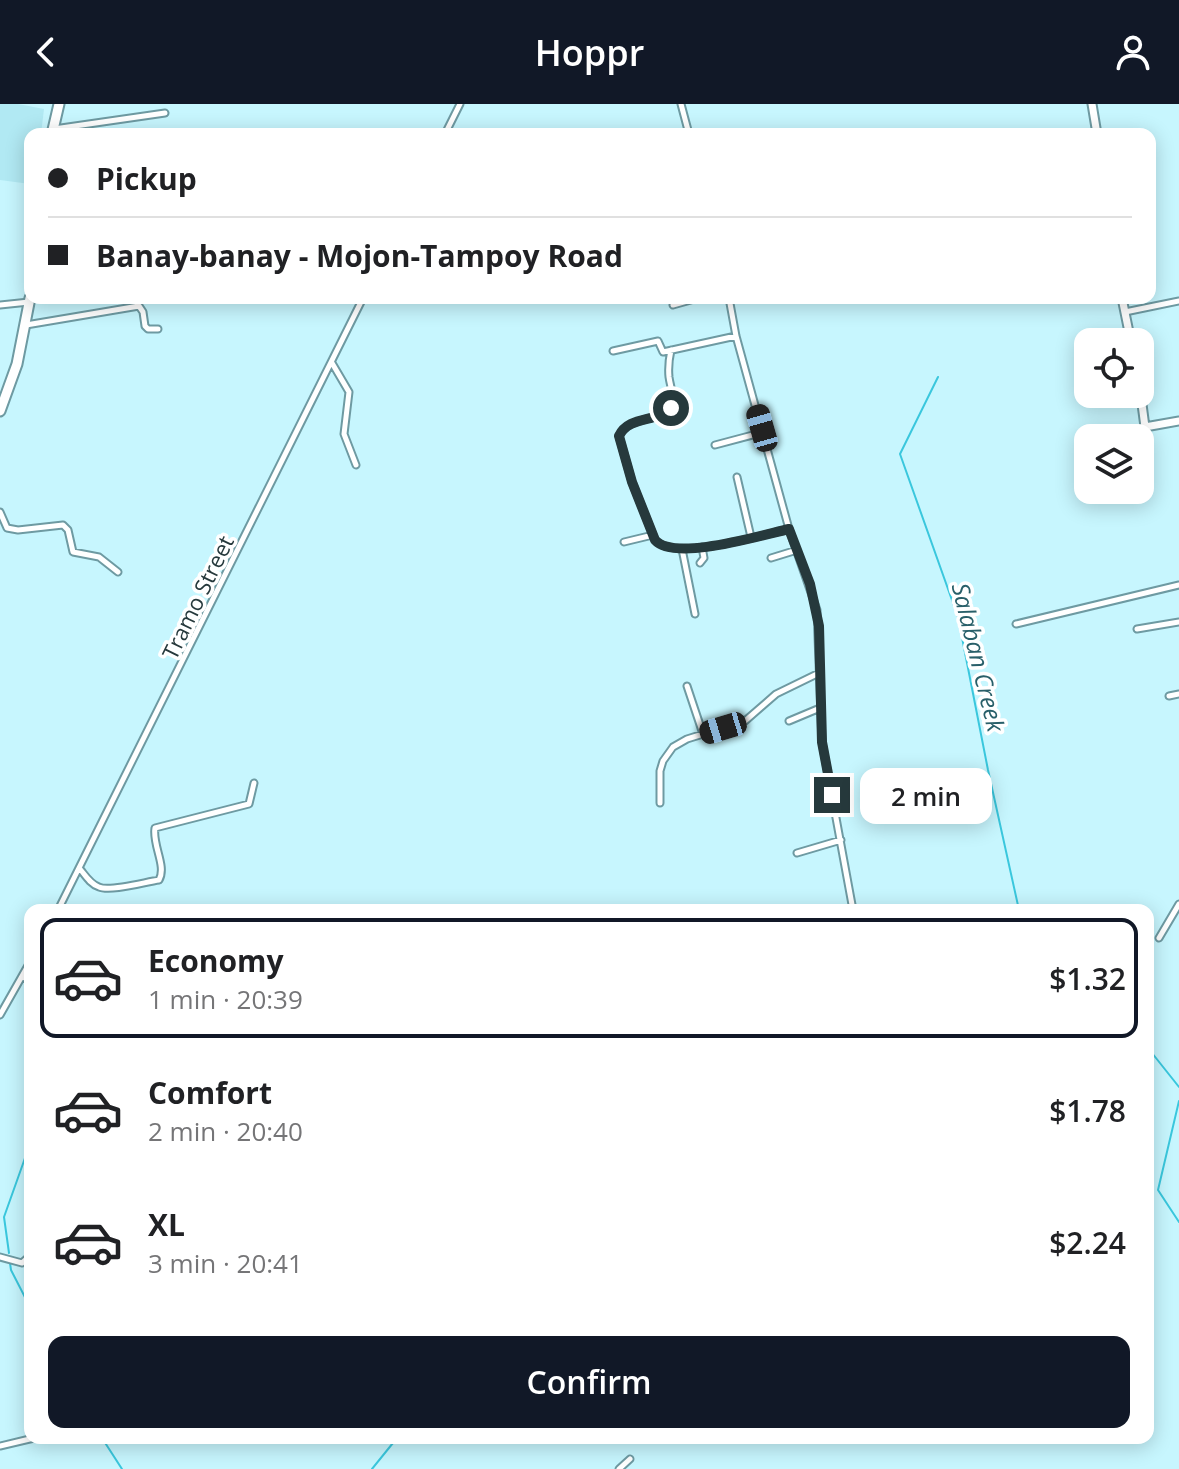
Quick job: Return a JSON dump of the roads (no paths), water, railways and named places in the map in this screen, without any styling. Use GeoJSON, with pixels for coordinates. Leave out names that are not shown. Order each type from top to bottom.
{"type":"FeatureCollection","features":[{"type":"Feature","properties":{"kind":"highway"},"geometry":{"type":"LineString","coordinates":[[54,128],[59,104]]}},
{"type":"Feature","properties":{"kind":"highway"},"geometry":{"type":"LineString","coordinates":[[0,411],[14,373],[29,304]]}},
{"type":"Feature","properties":{"kind":"street"},"geometry":{"type":"LineString","coordinates":[[448,128],[460,104]]}},
{"type":"Feature","properties":{"kind":"street"},"geometry":{"type":"LineString","coordinates":[[681,104],[687,128]]}},
{"type":"Feature","properties":{"kind":"street"},"geometry":{"type":"LineString","coordinates":[[1092,104],[1096,128]]}},
{"type":"Feature","properties":{"kind":"street"},"geometry":{"type":"LineString","coordinates":[[77,128],[165,113]]}},
{"type":"Feature","properties":{"kind":"street"},"geometry":{"type":"LineString","coordinates":[[0,305],[24,301]]}},
{"type":"Feature","properties":{"kind":"street"},"geometry":{"type":"LineString","coordinates":[[1125,312],[1179,301]]}},
{"type":"Feature","properties":{"kind":"street","name":"Tramo Street"},"geometry":{"type":"LineString","coordinates":[[61,904],[360,304]]}},
{"type":"Feature","properties":{"kind":"street"},"geometry":{"type":"LineString","coordinates":[[730,304],[736,336],[789,529],[817,610],[822,742],[852,904]]}},
{"type":"Feature","properties":{"kind":"street"},"geometry":{"type":"LineString","coordinates":[[1123,304],[1128,328]]}},
{"type":"Feature","properties":{"kind":"street"},"geometry":{"type":"LineString","coordinates":[[25,325],[139,306],[145,326],[158,329]]}},
{"type":"Feature","properties":{"kind":"street"},"geometry":{"type":"LineString","coordinates":[[613,351],[657,341],[661,351],[671,350],[736,336]]}},
{"type":"Feature","properties":{"kind":"street"},"geometry":{"type":"LineString","coordinates":[[671,350],[668,370],[673,399],[671,408],[665,414],[627,426],[619,436],[632,482],[660,546],[682,549],[702,547],[789,529]]}},
{"type":"Feature","properties":{"kind":"street"},"geometry":{"type":"LineString","coordinates":[[332,362],[349,392],[344,434],[356,465]]}},
{"type":"Feature","properties":{"kind":"street"},"geometry":{"type":"LineString","coordinates":[[1142,408],[1145,427],[1179,421]]}},
{"type":"Feature","properties":{"kind":"street"},"geometry":{"type":"LineString","coordinates":[[715,445],[764,432]]}},
{"type":"Feature","properties":{"kind":"street"},"geometry":{"type":"LineString","coordinates":[[737,477],[751,537]]}},
{"type":"Feature","properties":{"kind":"street"},"geometry":{"type":"LineString","coordinates":[[0,512],[7,528],[18,530],[63,525],[68,530],[73,552],[99,557],[118,572]]}},
{"type":"Feature","properties":{"kind":"street"},"geometry":{"type":"LineString","coordinates":[[624,542],[653,535]]}},
{"type":"Feature","properties":{"kind":"street"},"geometry":{"type":"LineString","coordinates":[[700,563],[704,558],[702,547]]}},
{"type":"Feature","properties":{"kind":"street"},"geometry":{"type":"LineString","coordinates":[[682,549],[695,614]]}},
{"type":"Feature","properties":{"kind":"street"},"geometry":{"type":"LineString","coordinates":[[771,558],[797,550]]}},
{"type":"Feature","properties":{"kind":"street"},"geometry":{"type":"LineString","coordinates":[[1016,624],[1179,585]]}},
{"type":"Feature","properties":{"kind":"street"},"geometry":{"type":"LineString","coordinates":[[1137,629],[1179,622]]}},
{"type":"Feature","properties":{"kind":"street"},"geometry":{"type":"LineString","coordinates":[[660,803],[663,761],[678,743],[745,721],[776,694],[819,673]]}},
{"type":"Feature","properties":{"kind":"street"},"geometry":{"type":"LineString","coordinates":[[687,686],[703,734]]}},
{"type":"Feature","properties":{"kind":"street"},"geometry":{"type":"LineString","coordinates":[[1169,696],[1179,694]]}},
{"type":"Feature","properties":{"kind":"street"},"geometry":{"type":"LineString","coordinates":[[789,721],[820,708]]}},
{"type":"Feature","properties":{"kind":"street"},"geometry":{"type":"LineString","coordinates":[[80,869],[99,888],[159,880],[162,873],[155,828],[249,804],[254,783]]}},
{"type":"Feature","properties":{"kind":"street"},"geometry":{"type":"LineString","coordinates":[[797,853],[841,840]]}},
{"type":"Feature","properties":{"kind":"street"},"geometry":{"type":"LineString","coordinates":[[1159,938],[1179,904]]}},
{"type":"Feature","properties":{"kind":"street"},"geometry":{"type":"LineString","coordinates":[[0,1015],[24,973]]}},
{"type":"Feature","properties":{"kind":"street"},"geometry":{"type":"LineString","coordinates":[[0,1257],[24,1261]]}},
{"type":"Feature","properties":{"kind":"street"},"geometry":{"type":"LineString","coordinates":[[0,1446],[24,1440]]}},
{"type":"Feature","properties":{"kind":"street"},"geometry":{"type":"LineString","coordinates":[[619,1469],[630,1459]]}},
{"type":"Feature","properties":{"kind":"waterway","name":"Salaban Creek"},"geometry":{"type":"LineString","coordinates":[[938,377],[900,454],[958,617],[1018,904]]}},
{"type":"Feature","properties":{"kind":"waterway","name":"Salaban Creek"},"geometry":{"type":"LineString","coordinates":[[1154,1056],[1179,1087]]}},
{"type":"Feature","properties":{"kind":"waterway","name":"Salaban Creek"},"geometry":{"type":"LineString","coordinates":[[1179,1101],[1158,1190],[1179,1222]]}},
{"type":"Feature","properties":{"kind":"waterway"},"geometry":{"type":"LineString","coordinates":[[9,1253],[4,1217],[24,1161]]}},
{"type":"Feature","properties":{"kind":"waterway"},"geometry":{"type":"LineString","coordinates":[[10,1263],[24,1295]]}},
{"type":"Feature","properties":{"kind":"waterway"},"geometry":{"type":"LineString","coordinates":[[106,1444],[122,1469]]}},
{"type":"Feature","properties":{"kind":"waterway"},"geometry":{"type":"LineString","coordinates":[[372,1469],[392,1444]]}}]}
